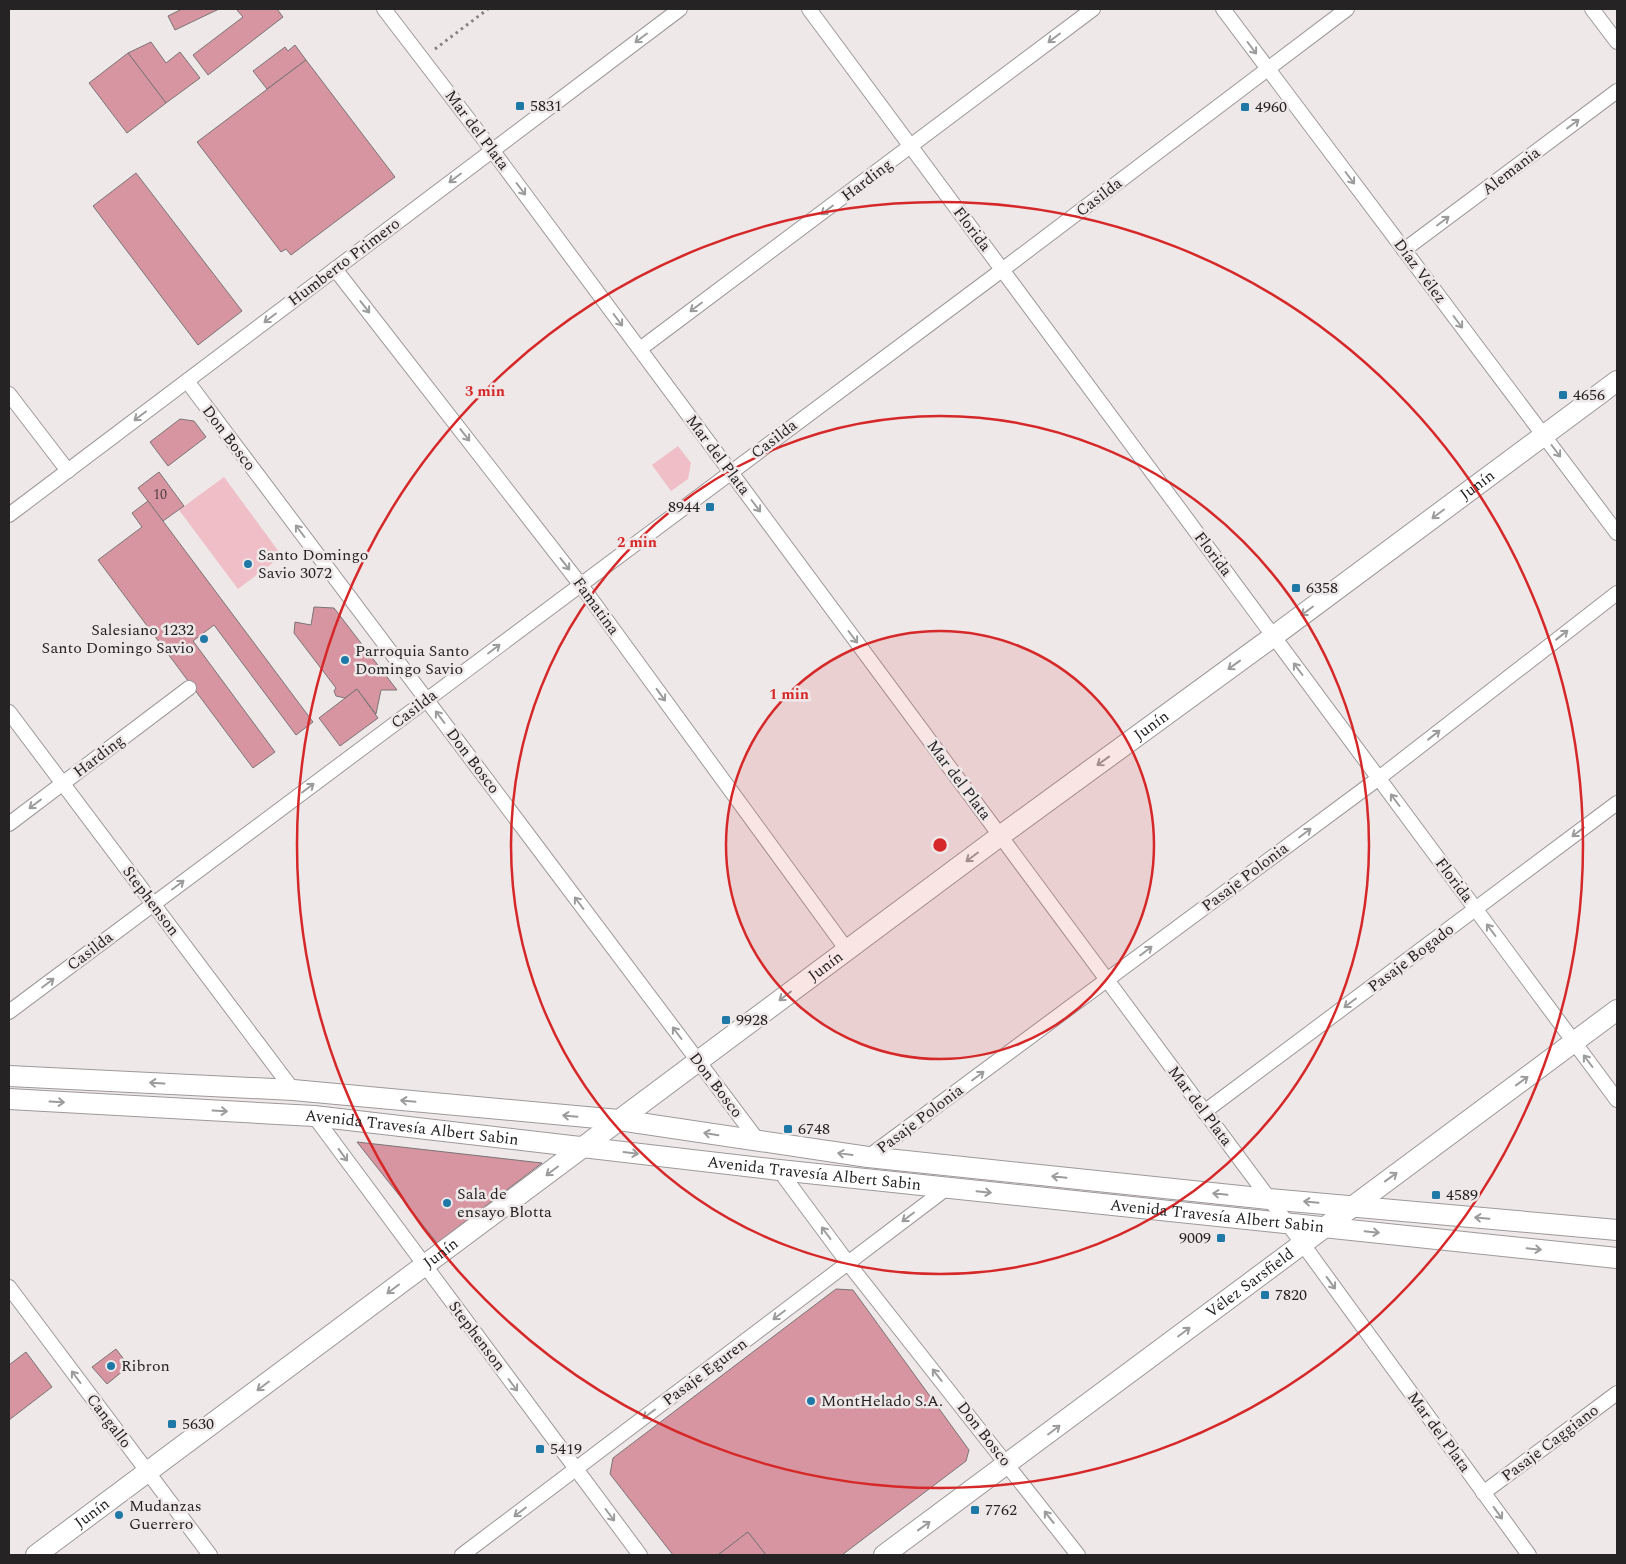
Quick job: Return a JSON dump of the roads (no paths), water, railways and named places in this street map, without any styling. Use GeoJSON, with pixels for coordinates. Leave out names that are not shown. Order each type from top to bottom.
{"type":"FeatureCollection","features":[{"type":"Feature","properties":{"kind":"main road","name":"Junín"},"geometry":{"type":"LineString","coordinates":[[36,1555],[846,950],[1274,636],[1617,381]]}},
{"type":"Feature","properties":{"kind":"main road","name":"Vélez Sarsfield"},"geometry":{"type":"LineString","coordinates":[[884,1555],[1617,1010]]}},
{"type":"Feature","properties":{"kind":"main road","name":"Avenida Travesía Albert Sabin"},"geometry":{"type":"LineString","coordinates":[[9,1076],[293,1090],[619,1120],[868,1158],[1269,1199],[1617,1230]]}},
{"type":"Feature","properties":{"kind":"main road","name":"Avenida Travesía Albert Sabin"},"geometry":{"type":"LineString","coordinates":[[9,1099],[314,1116],[779,1170],[1288,1225],[1324,1227],[1617,1258]]}},
{"type":"Feature","properties":{"kind":"street","name":"Mar del Plata"},"geometry":{"type":"LineString","coordinates":[[384,9],[640,349],[1302,1243],[1529,1555]]}},
{"type":"Feature","properties":{"kind":"street","name":"Humberto Primero"},"geometry":{"type":"LineString","coordinates":[[9,515],[680,9]]}},
{"type":"Feature","properties":{"kind":"street","name":"Florida"},"geometry":{"type":"LineString","coordinates":[[808,9],[1617,1100]]}},
{"type":"Feature","properties":{"kind":"street","name":"Harding"},"geometry":{"type":"LineString","coordinates":[[640,349],[1093,9]]}},
{"type":"Feature","properties":{"kind":"street","name":"Díaz Vélez"},"geometry":{"type":"LineString","coordinates":[[1223,9],[1617,534]]}},
{"type":"Feature","properties":{"kind":"street","name":"Casilda"},"geometry":{"type":"LineString","coordinates":[[9,1012],[1002,270],[1347,9]]}},
{"type":"Feature","properties":{"kind":"street"},"geometry":{"type":"LineString","coordinates":[[1592,9],[1617,42]]}},
{"type":"Feature","properties":{"kind":"street","name":"Alemania"},"geometry":{"type":"LineString","coordinates":[[1404,250],[1617,91]]}},
{"type":"Feature","properties":{"kind":"street","name":"Famatina"},"geometry":{"type":"LineString","coordinates":[[335,269],[580,584],[846,950]]}},
{"type":"Feature","properties":{"kind":"street","name":"Don Bosco"},"geometry":{"type":"LineString","coordinates":[[187,381],[759,1142]]}},
{"type":"Feature","properties":{"kind":"street"},"geometry":{"type":"LineString","coordinates":[[9,394],[68,471]]}},
{"type":"Feature","properties":{"kind":"street","name":"Pasaje Polonia"},"geometry":{"type":"LineString","coordinates":[[868,1158],[1378,778],[1617,593]]}},
{"type":"Feature","properties":{"kind":"street","name":"Harding"},"geometry":{"type":"LineString","coordinates":[[9,824],[189,688]]}},
{"type":"Feature","properties":{"kind":"street","name":"Stephenson"},"geometry":{"type":"LineString","coordinates":[[9,712],[293,1090]]}},
{"type":"Feature","properties":{"kind":"street","name":"Pasaje Bogado"},"geometry":{"type":"LineString","coordinates":[[1204,1112],[1617,803]]}},
{"type":"Feature","properties":{"kind":"street","name":"Stephenson"},"geometry":{"type":"LineString","coordinates":[[314,1116],[640,1555]]}},
{"type":"Feature","properties":{"kind":"street","name":"Don Bosco"},"geometry":{"type":"LineString","coordinates":[[779,1170],[848,1263],[1078,1555]]}},
{"type":"Feature","properties":{"kind":"street","name":"Pasaje Eguren"},"geometry":{"type":"LineString","coordinates":[[462,1555],[947,1188]]}},
{"type":"Feature","properties":{"kind":"street","name":"Cangallo"},"geometry":{"type":"LineString","coordinates":[[9,1287],[210,1555]]}},
{"type":"Feature","properties":{"kind":"street","name":"Pasaje Caggiano"},"geometry":{"type":"LineString","coordinates":[[1483,1493],[1617,1393]]}},
{"type":"Feature","properties":{"kind":"place","name":"5831"},"geometry":{"type":"Point","coordinates":[520,106]}},
{"type":"Feature","properties":{"kind":"place","name":"4960"},"geometry":{"type":"Point","coordinates":[1245,107]}},
{"type":"Feature","properties":{"kind":"place","name":"4656"},"geometry":{"type":"Point","coordinates":[1563,395]}},
{"type":"Feature","properties":{"kind":"place","name":"8944"},"geometry":{"type":"Point","coordinates":[710,507]}},
{"type":"Feature","properties":{"kind":"place","name":"Santo Domingo Savio 3072"},"geometry":{"type":"Point","coordinates":[248,564]}},
{"type":"Feature","properties":{"kind":"place","name":"6358"},"geometry":{"type":"Point","coordinates":[1296,588]}},
{"type":"Feature","properties":{"kind":"place","name":"Salesiano 1232 Santo Domingo Savio"},"geometry":{"type":"Point","coordinates":[204,639]}},
{"type":"Feature","properties":{"kind":"place","name":"Parroquia Santo Domingo Savio"},"geometry":{"type":"Point","coordinates":[345,660]}},
{"type":"Feature","properties":{"kind":"place","name":"9928"},"geometry":{"type":"Point","coordinates":[726,1020]}},
{"type":"Feature","properties":{"kind":"place","name":"6748"},"geometry":{"type":"Point","coordinates":[788,1129]}},
{"type":"Feature","properties":{"kind":"place","name":"4589"},"geometry":{"type":"Point","coordinates":[1436,1195]}},
{"type":"Feature","properties":{"kind":"place","name":"Sala de ensayo Blotta"},"geometry":{"type":"Point","coordinates":[447,1203]}},
{"type":"Feature","properties":{"kind":"place","name":"9009"},"geometry":{"type":"Point","coordinates":[1221,1238]}},
{"type":"Feature","properties":{"kind":"place","name":"7820"},"geometry":{"type":"Point","coordinates":[1265,1295]}},
{"type":"Feature","properties":{"kind":"place","name":"Ribron"},"geometry":{"type":"Point","coordinates":[111,1366]}},
{"type":"Feature","properties":{"kind":"place","name":"MontHelado S.A."},"geometry":{"type":"Point","coordinates":[811,1401]}},
{"type":"Feature","properties":{"kind":"place","name":"5630"},"geometry":{"type":"Point","coordinates":[172,1424]}},
{"type":"Feature","properties":{"kind":"place","name":"5419"},"geometry":{"type":"Point","coordinates":[540,1449]}},
{"type":"Feature","properties":{"kind":"place","name":"7762"},"geometry":{"type":"Point","coordinates":[975,1510]}},
{"type":"Feature","properties":{"kind":"place","name":"Mudanzas Guerrero"},"geometry":{"type":"Point","coordinates":[119,1515]}}]}
